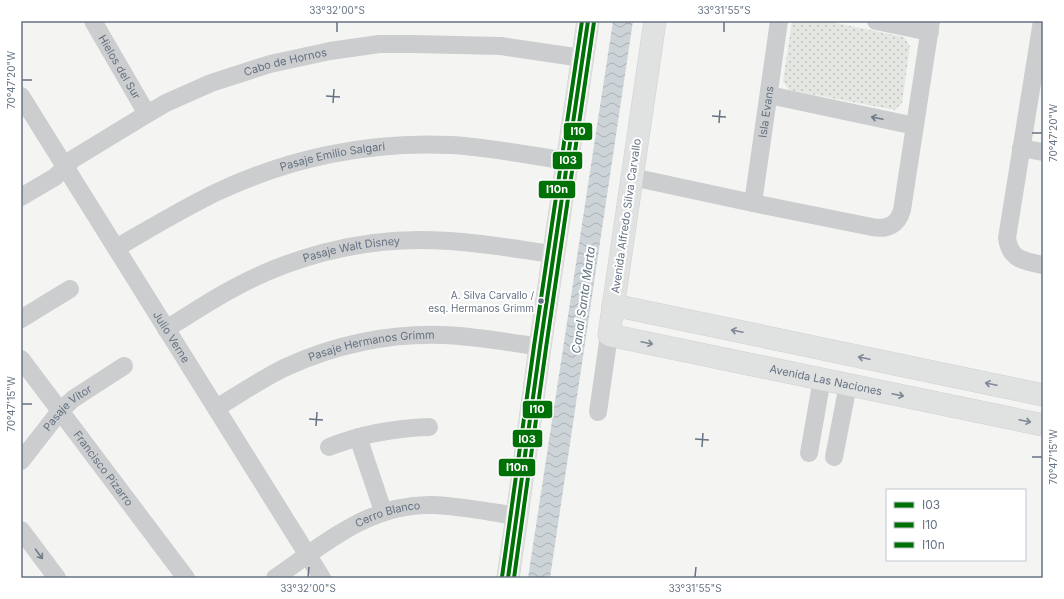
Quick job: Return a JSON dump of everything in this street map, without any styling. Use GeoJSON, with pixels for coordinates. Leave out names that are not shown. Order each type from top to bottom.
{"type":"FeatureCollection","features":[{"type":"Feature","properties":{"kind":"street"},"geometry":{"type":"LineString","coordinates":[[508,578],[553,254],[588,21]]}},
{"type":"Feature","properties":{"kind":"street","name":"Avenida Alfredo Silva Carvallo"},"geometry":{"type":"LineString","coordinates":[[598,412],[655,21]]}},
{"type":"Feature","properties":{"kind":"street","name":"Isla Evans"},"geometry":{"type":"LineString","coordinates":[[753,203],[779,21]]}},
{"type":"Feature","properties":{"kind":"street"},"geometry":{"type":"LineString","coordinates":[[632,176],[753,203],[878,228],[890,226],[899,218],[902,210],[930,26],[876,21]]}},
{"type":"Feature","properties":{"kind":"street"},"geometry":{"type":"LineString","coordinates":[[1042,21],[1040,46],[1007,230],[1010,251],[1019,259],[1043,265]]}},
{"type":"Feature","properties":{"kind":"street","name":"Hielos del Sur"},"geometry":{"type":"LineString","coordinates":[[97,23],[147,114]]}},
{"type":"Feature","properties":{"kind":"street","name":"Cabo de Hornos"},"geometry":{"type":"LineString","coordinates":[[21,197],[55,177],[73,159],[147,114],[186,94],[236,74],[270,64],[330,51],[372,45],[413,44],[476,44],[501,46],[582,58]]}},
{"type":"Feature","properties":{"kind":"street"},"geometry":{"type":"LineString","coordinates":[[769,95],[915,126]]}},
{"type":"Feature","properties":{"kind":"street","name":"Julio Verne"},"geometry":{"type":"LineString","coordinates":[[21,96],[322,578]]}},
{"type":"Feature","properties":{"kind":"street","name":"Pasaje Emilio Salgari"},"geometry":{"type":"LineString","coordinates":[[116,248],[218,192],[252,178],[302,162],[346,151],[408,145],[449,145],[486,148],[567,161]]}},
{"type":"Feature","properties":{"kind":"street"},"geometry":{"type":"LineString","coordinates":[[1021,148],[1043,152]]}},
{"type":"Feature","properties":{"kind":"street","name":"Pasaje Walt Disney"},"geometry":{"type":"LineString","coordinates":[[166,329],[234,288],[259,276],[285,265],[340,249],[368,244],[421,240],[472,243],[553,254]]}},
{"type":"Feature","properties":{"kind":"street"},"geometry":{"type":"LineString","coordinates":[[21,319],[70,289]]}},
{"type":"Feature","properties":{"kind":"street"},"geometry":{"type":"LineString","coordinates":[[613,305],[1043,395]]}},
{"type":"Feature","properties":{"kind":"street","name":"Pasaje Hermanos Grimm"},"geometry":{"type":"LineString","coordinates":[[216,408],[284,369],[320,354],[361,342],[413,336],[444,335],[472,337],[540,347]]}},
{"type":"Feature","properties":{"kind":"street","name":"Avenida Las Naciones"},"geometry":{"type":"LineString","coordinates":[[609,335],[1043,425]]}},
{"type":"Feature","properties":{"kind":"street","name":"Francisco Pizarro"},"geometry":{"type":"LineString","coordinates":[[21,359],[186,578]]}},
{"type":"Feature","properties":{"kind":"street","name":"Pasaje Vítor"},"geometry":{"type":"LineString","coordinates":[[21,460],[60,411],[72,399],[124,366]]}},
{"type":"Feature","properties":{"kind":"street"},"geometry":{"type":"LineString","coordinates":[[809,453],[822,379]]}},
{"type":"Feature","properties":{"kind":"street"},"geometry":{"type":"LineString","coordinates":[[834,457],[848,385]]}},
{"type":"Feature","properties":{"kind":"street"},"geometry":{"type":"LineString","coordinates":[[329,447],[358,437],[405,428],[429,427]]}},
{"type":"Feature","properties":{"kind":"street"},"geometry":{"type":"LineString","coordinates":[[358,437],[383,512]]}},
{"type":"Feature","properties":{"kind":"street","name":"Cerro Blanco"},"geometry":{"type":"LineString","coordinates":[[275,578],[349,527],[366,518],[383,512],[407,507],[432,505],[517,516]]}},
{"type":"Feature","properties":{"kind":"street"},"geometry":{"type":"LineString","coordinates":[[21,530],[57,578]]}},
{"type":"Feature","properties":{"kind":"shaded area"},"geometry":{"type":"Polygon","coordinates":[[[792,21],[827,21],[904,37],[910,46],[902,103],[895,110],[789,90],[783,81],[792,21]]]}},
{"type":"Feature","properties":{"kind":"water","name":"Canal Santa Marta"},"geometry":{"type":"Polygon","coordinates":[[[613,21],[633,21],[550,578],[528,578],[613,21]]]}},
{"type":"Feature","properties":{"kind":"transit line","name":"I10n"},"geometry":{"type":"LineString","coordinates":[[502,577],[534,346],[582,21]]}},
{"type":"Feature","properties":{"kind":"transit line","name":"I03"},"geometry":{"type":"LineString","coordinates":[[508,578],[588,21]]}},
{"type":"Feature","properties":{"kind":"transit line","name":"I10"},"geometry":{"type":"LineString","coordinates":[[514,578],[594,22]]}},
{"type":"Feature","properties":{"kind":"place","name":"A. Silva Carvallo / esq. Hermanos Grimm"},"geometry":{"type":"Point","coordinates":[541,301]}}]}
